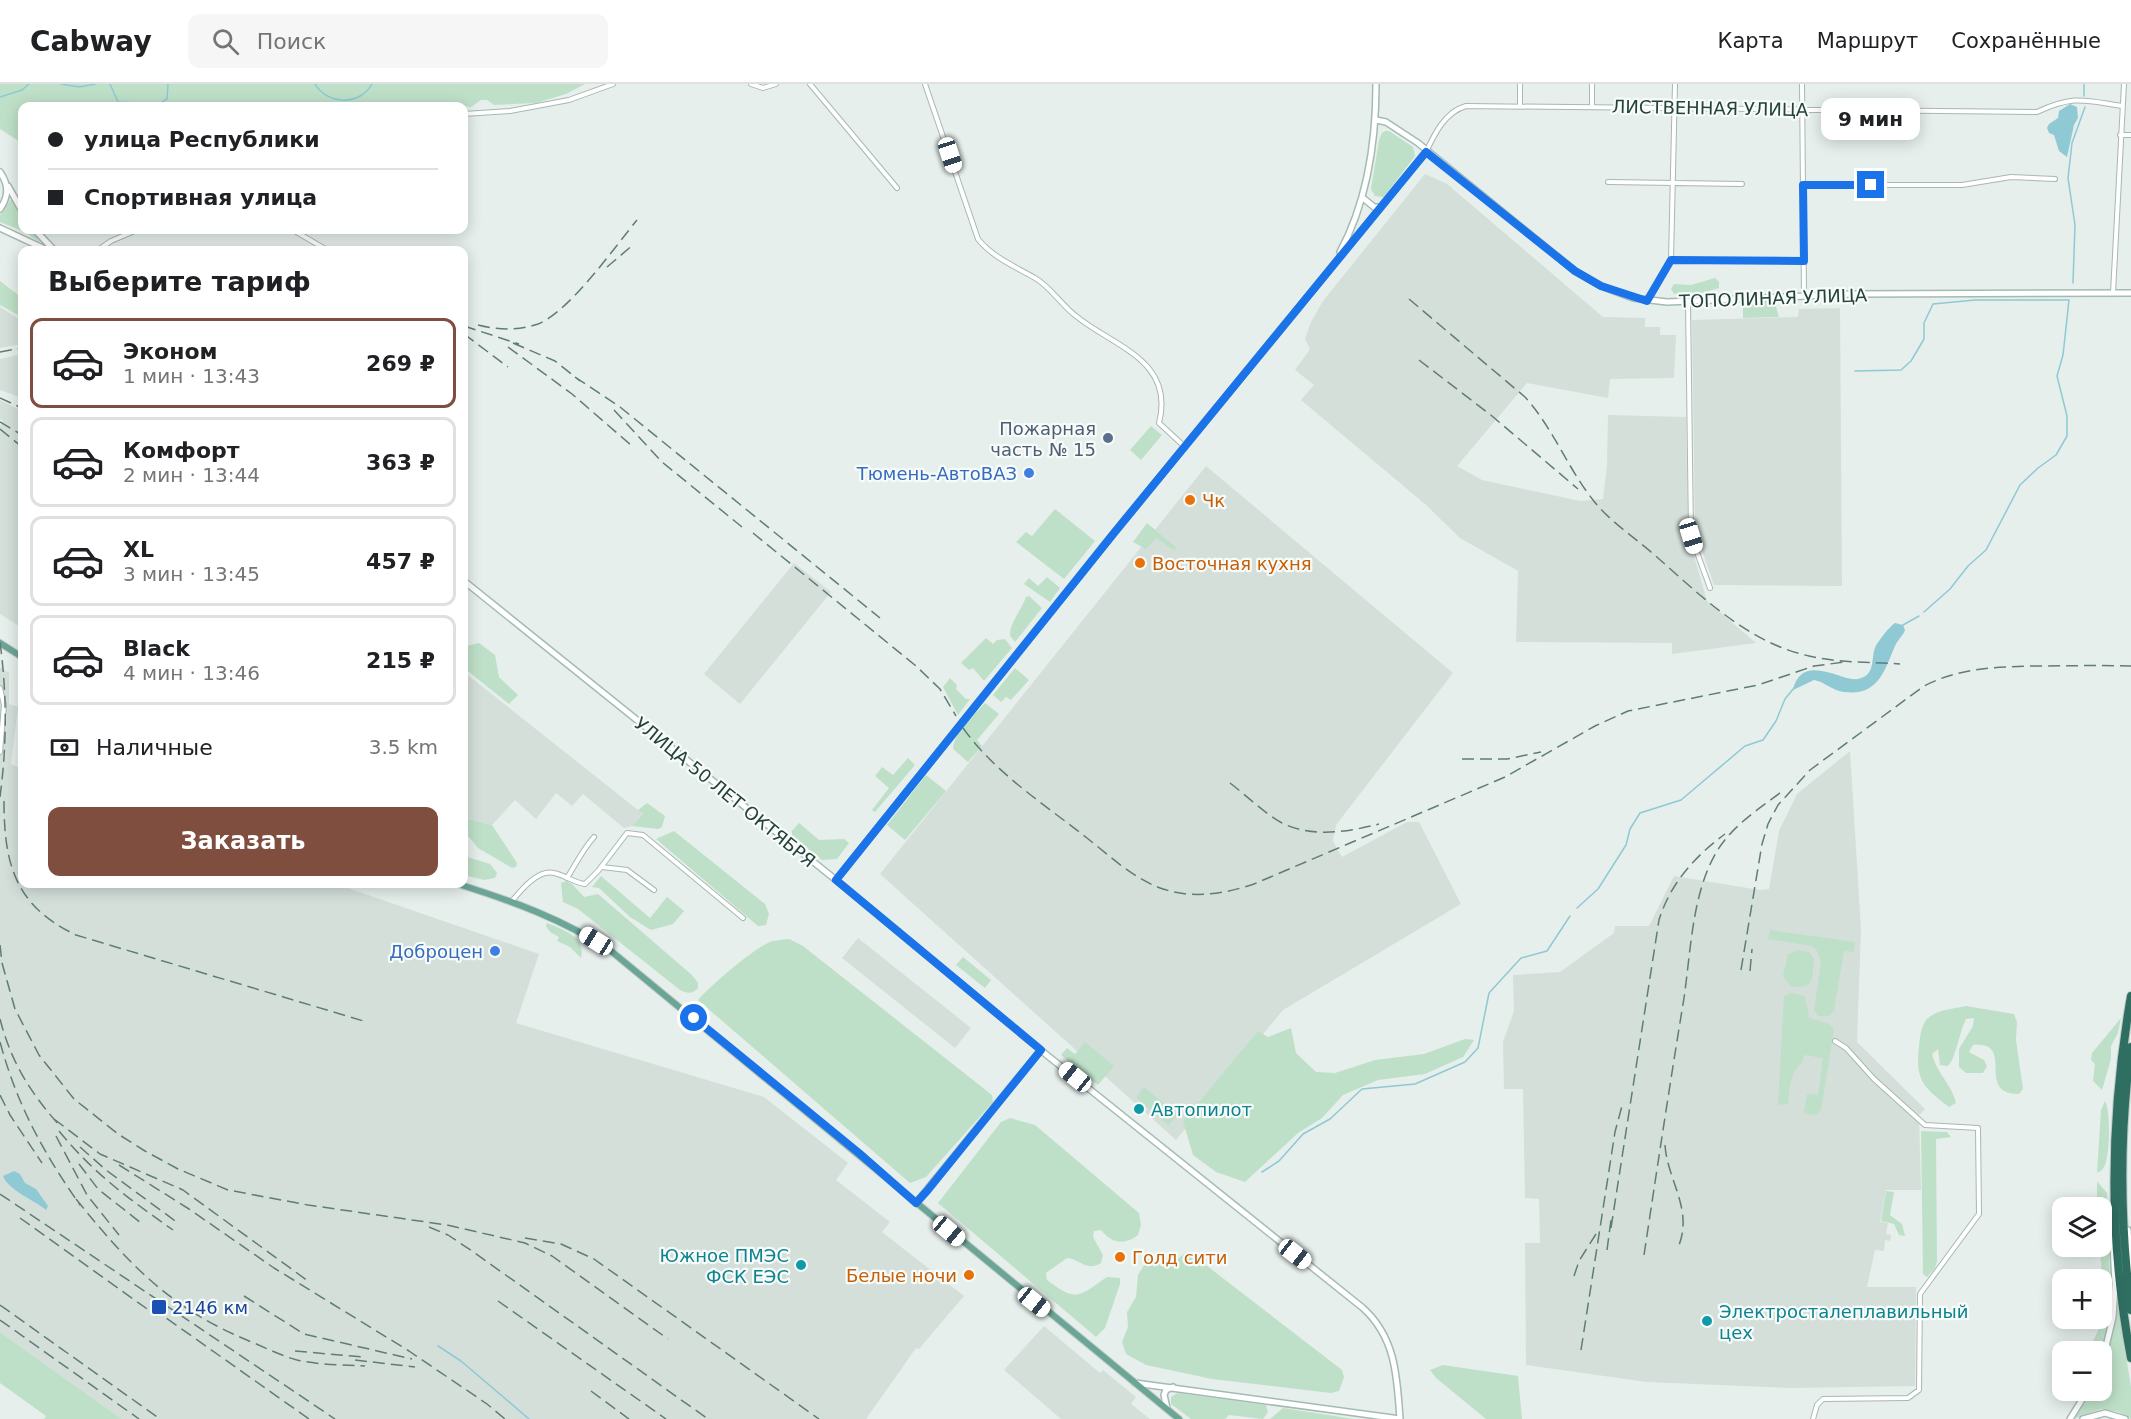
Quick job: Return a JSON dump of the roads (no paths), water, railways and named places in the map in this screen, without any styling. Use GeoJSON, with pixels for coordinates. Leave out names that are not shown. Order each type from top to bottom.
{"type":"FeatureCollection","features":[{"type":"Feature","properties":{"kind":"highway"},"geometry":{"type":"LineString","coordinates":[[2131,996],[2118,1094],[2121,1292],[2131,1358]]}},
{"type":"Feature","properties":{"kind":"highway"},"geometry":{"type":"LineString","coordinates":[[2131,1047],[2119,1202],[2131,1310]]}},
{"type":"Feature","properties":{"kind":"main road"},"geometry":{"type":"LineString","coordinates":[[1334,264],[1363,198],[1372,158],[1376,120],[1376,84]]}},
{"type":"Feature","properties":{"kind":"main road","name":"ТОПОЛИНАЯ УЛИЦА"},"geometry":{"type":"LineString","coordinates":[[1376,120],[1386,122],[1418,143],[1426,152],[1575,271],[1601,286],[1647,301],[1804,296],[2131,293]]}},
{"type":"Feature","properties":{"kind":"main road"},"geometry":{"type":"LineString","coordinates":[[836,880],[1426,152]]}},
{"type":"Feature","properties":{"kind":"main road"},"geometry":{"type":"LineString","coordinates":[[0,172],[18,204]]}},
{"type":"Feature","properties":{"kind":"main road"},"geometry":{"type":"LineString","coordinates":[[0,209],[8,186]]}},
{"type":"Feature","properties":{"kind":"main road"},"geometry":{"type":"LineString","coordinates":[[1363,198],[1374,207],[1381,207]]}},
{"type":"Feature","properties":{"kind":"main road"},"geometry":{"type":"LineString","coordinates":[[0,228],[38,246]]}},
{"type":"Feature","properties":{"kind":"main road"},"geometry":{"type":"LineString","coordinates":[[39,234],[50,246]]}},
{"type":"Feature","properties":{"kind":"main road","name":"УЛИЦА 50 ЛЕТ ОКТЯБРЯ"},"geometry":{"type":"LineString","coordinates":[[468,584],[713,784],[836,880],[1041,1050],[1371,1316],[1384,1334],[1394,1360],[1400,1419]]}},
{"type":"Feature","properties":{"kind":"main road"},"geometry":{"type":"LineString","coordinates":[[0,643],[18,654]]}},
{"type":"Feature","properties":{"kind":"main road"},"geometry":{"type":"LineString","coordinates":[[468,887],[512,901],[564,922],[611,951],[859,1153],[916,1203],[1179,1419]]}},
{"type":"Feature","properties":{"kind":"main road"},"geometry":{"type":"LineString","coordinates":[[916,1203],[1041,1050]]}},
{"type":"Feature","properties":{"kind":"main road"},"geometry":{"type":"LineString","coordinates":[[2119,1202],[2131,1270]]}},
{"type":"Feature","properties":{"kind":"main road"},"geometry":{"type":"LineString","coordinates":[[2108,1341],[2114,1317],[2112,1230],[2119,1202]]}},
{"type":"Feature","properties":{"kind":"main road"},"geometry":{"type":"LineString","coordinates":[[1134,1383],[1400,1419]]}},
{"type":"Feature","properties":{"kind":"main road"},"geometry":{"type":"LineString","coordinates":[[1170,1412],[1164,1395],[1168,1389],[1175,1387]]}},
{"type":"Feature","properties":{"kind":"main road"},"geometry":{"type":"LineString","coordinates":[[2070,1419],[2081,1401]]}},
{"type":"Feature","properties":{"kind":"main road"},"geometry":{"type":"LineString","coordinates":[[2084,1419],[2105,1413],[2125,1419]]}},
{"type":"Feature","properties":{"kind":"street"},"geometry":{"type":"LineString","coordinates":[[468,114],[510,111],[569,100],[613,84]]}},
{"type":"Feature","properties":{"kind":"street"},"geometry":{"type":"LineString","coordinates":[[751,84],[763,88],[776,84]]}},
{"type":"Feature","properties":{"kind":"street"},"geometry":{"type":"LineString","coordinates":[[810,84],[897,188]]}},
{"type":"Feature","properties":{"kind":"street"},"geometry":{"type":"LineString","coordinates":[[925,84],[978,239],[987,249],[1040,281],[1076,316],[1139,357],[1159,385],[1163,409],[1159,423],[1185,448]]}},
{"type":"Feature","properties":{"kind":"street"},"geometry":{"type":"LineString","coordinates":[[1520,84],[1520,106]]}},
{"type":"Feature","properties":{"kind":"street"},"geometry":{"type":"LineString","coordinates":[[1592,84],[1592,107]]}},
{"type":"Feature","properties":{"kind":"street"},"geometry":{"type":"LineString","coordinates":[[1647,301],[1671,260],[1675,84]]}},
{"type":"Feature","properties":{"kind":"street"},"geometry":{"type":"LineString","coordinates":[[1802,84],[1804,296]]}},
{"type":"Feature","properties":{"kind":"street"},"geometry":{"type":"LineString","coordinates":[[2113,293],[2124,84]]}},
{"type":"Feature","properties":{"kind":"street","name":"ЛИСТВЕННАЯ УЛИЦА"},"geometry":{"type":"LineString","coordinates":[[1426,152],[1436,132],[1454,110],[1466,106],[2037,112],[2073,99],[2122,106]]}},
{"type":"Feature","properties":{"kind":"street"},"geometry":{"type":"LineString","coordinates":[[2121,135],[2131,135]]}},
{"type":"Feature","properties":{"kind":"street"},"geometry":{"type":"LineString","coordinates":[[1803,185],[1962,185],[2011,177],[2055,179]]}},
{"type":"Feature","properties":{"kind":"street"},"geometry":{"type":"LineString","coordinates":[[1608,182],[1742,184]]}},
{"type":"Feature","properties":{"kind":"street"},"geometry":{"type":"LineString","coordinates":[[104,246],[128,234]]}},
{"type":"Feature","properties":{"kind":"street"},"geometry":{"type":"LineString","coordinates":[[300,234],[320,246]]}},
{"type":"Feature","properties":{"kind":"street"},"geometry":{"type":"LineString","coordinates":[[1671,260],[1804,261]]}},
{"type":"Feature","properties":{"kind":"street"},"geometry":{"type":"LineString","coordinates":[[1688,301],[1691,536],[1710,588]]}},
{"type":"Feature","properties":{"kind":"street"},"geometry":{"type":"LineString","coordinates":[[0,688],[4,705],[0,752]]}},
{"type":"Feature","properties":{"kind":"street"},"geometry":{"type":"LineString","coordinates":[[512,901],[526,885],[544,873],[554,873],[585,884],[602,867],[627,833],[643,835],[743,918]]}},
{"type":"Feature","properties":{"kind":"street"},"geometry":{"type":"LineString","coordinates":[[567,878],[594,837]]}},
{"type":"Feature","properties":{"kind":"street"},"geometry":{"type":"LineString","coordinates":[[602,867],[627,870],[654,890]]}},
{"type":"Feature","properties":{"kind":"street"},"geometry":{"type":"LineString","coordinates":[[1814,1419],[1817,1405],[1823,1399],[1908,1398],[1917,1393],[1920,1386],[1920,1294],[1979,1214],[1978,1128],[1925,1125],[1874,1079],[1846,1048],[1835,1041]]}},
{"type":"Feature","properties":{"kind":"water"},"geometry":{"type":"Polygon","coordinates":[[[2070,104],[2077,107],[2078,118],[2074,125],[2067,157],[2059,151],[2054,135],[2049,133],[2047,128],[2058,118],[2059,111],[2070,104]]]}},
{"type":"Feature","properties":{"kind":"water"},"geometry":{"type":"Polygon","coordinates":[[[1895,623],[1903,625],[1905,630],[1883,673],[1873,686],[1856,692],[1844,692],[1814,680],[1793,690],[1798,678],[1805,672],[1813,670],[1851,679],[1864,677],[1871,669],[1877,644],[1895,623]]]}},
{"type":"Feature","properties":{"kind":"water"},"geometry":{"type":"Polygon","coordinates":[[[14,1171],[20,1174],[25,1183],[36,1189],[48,1206],[46,1210],[10,1186],[3,1176],[14,1171]]]}},
{"type":"Feature","properties":{"kind":"waterway"},"geometry":{"type":"LineString","coordinates":[[0,97],[22,90],[29,84]]}},
{"type":"Feature","properties":{"kind":"waterway"},"geometry":{"type":"LineString","coordinates":[[61,84],[79,87],[96,84]]}},
{"type":"Feature","properties":{"kind":"waterway"},"geometry":{"type":"LineString","coordinates":[[110,84],[118,102]]}},
{"type":"Feature","properties":{"kind":"waterway"},"geometry":{"type":"LineString","coordinates":[[162,102],[167,99],[168,84]]}},
{"type":"Feature","properties":{"kind":"waterway"},"geometry":{"type":"LineString","coordinates":[[315,84],[327,96],[344,100],[360,96],[372,84]]}},
{"type":"Feature","properties":{"kind":"waterway"},"geometry":{"type":"LineString","coordinates":[[2084,84],[2084,96]]}},
{"type":"Feature","properties":{"kind":"waterway"},"geometry":{"type":"LineString","coordinates":[[2073,283],[2075,225],[2068,178],[2072,143],[2085,107]]}},
{"type":"Feature","properties":{"kind":"waterway"},"geometry":{"type":"LineString","coordinates":[[1855,371],[1901,370],[1911,361],[1924,339],[1924,323],[1933,304],[1975,300],[2069,300],[2063,355],[2057,376],[2067,416],[2067,436],[2056,455],[2020,485],[1986,550],[1968,566],[1950,589],[1924,612]]}},
{"type":"Feature","properties":{"kind":"waterway"},"geometry":{"type":"LineString","coordinates":[[1903,625],[1919,616]]}},
{"type":"Feature","properties":{"kind":"waterway"},"geometry":{"type":"LineString","coordinates":[[1577,908],[1598,889],[1626,845],[1630,829],[1640,813],[1681,800],[1745,746],[1763,740],[1776,721],[1785,699],[1794,688]]}},
{"type":"Feature","properties":{"kind":"waterway"},"geometry":{"type":"LineString","coordinates":[[1262,1172],[1279,1161],[1303,1134],[1330,1119],[1362,1089],[1415,1084],[1465,1062],[1478,1048],[1489,993],[1521,958],[1547,951],[1570,916]]}},
{"type":"Feature","properties":{"kind":"waterway"},"geometry":{"type":"LineString","coordinates":[[438,1346],[461,1361],[529,1419]]}},
{"type":"Feature","properties":{"kind":"railway"},"geometry":{"type":"LineString","coordinates":[[478,325],[516,329],[538,324],[550,317],[591,278],[637,220]]}},
{"type":"Feature","properties":{"kind":"railway"},"geometry":{"type":"LineString","coordinates":[[607,267],[634,244]]}},
{"type":"Feature","properties":{"kind":"railway"},"geometry":{"type":"LineString","coordinates":[[1409,299],[1525,397],[1544,422],[1584,487],[1607,516],[1727,617],[1766,641],[1809,656],[1843,661],[1900,664]]}},
{"type":"Feature","properties":{"kind":"railway"},"geometry":{"type":"LineString","coordinates":[[468,327],[519,344]]}},
{"type":"Feature","properties":{"kind":"railway"},"geometry":{"type":"LineString","coordinates":[[468,337],[508,367]]}},
{"type":"Feature","properties":{"kind":"railway"},"geometry":{"type":"LineString","coordinates":[[513,343],[555,361],[580,381]]}},
{"type":"Feature","properties":{"kind":"railway"},"geometry":{"type":"LineString","coordinates":[[508,347],[572,394],[632,446]]}},
{"type":"Feature","properties":{"kind":"railway"},"geometry":{"type":"LineString","coordinates":[[0,352],[18,349]]}},
{"type":"Feature","properties":{"kind":"railway"},"geometry":{"type":"LineString","coordinates":[[1419,360],[1492,416],[1578,489]]}},
{"type":"Feature","properties":{"kind":"railway"},"geometry":{"type":"LineString","coordinates":[[575,377],[620,407],[880,618]]}},
{"type":"Feature","properties":{"kind":"railway"},"geometry":{"type":"LineString","coordinates":[[0,398],[18,406]]}},
{"type":"Feature","properties":{"kind":"railway"},"geometry":{"type":"LineString","coordinates":[[614,410],[662,462],[742,527]]}},
{"type":"Feature","properties":{"kind":"railway"},"geometry":{"type":"LineString","coordinates":[[0,422],[18,433]]}},
{"type":"Feature","properties":{"kind":"railway"},"geometry":{"type":"LineString","coordinates":[[0,429],[18,444]]}},
{"type":"Feature","properties":{"kind":"railway"},"geometry":{"type":"LineString","coordinates":[[753,533],[916,666],[940,689],[956,716]]}},
{"type":"Feature","properties":{"kind":"railway"},"geometry":{"type":"LineString","coordinates":[[0,642],[5,720],[0,797]]}},
{"type":"Feature","properties":{"kind":"railway"},"geometry":{"type":"LineString","coordinates":[[963,728],[1005,774],[1133,873],[1163,889],[1186,894],[1208,894],[1254,884],[1505,777],[1595,726],[1628,711],[1758,685],[1814,666],[1845,662]]}},
{"type":"Feature","properties":{"kind":"railway"},"geometry":{"type":"LineString","coordinates":[[1741,970],[1762,844],[1768,824],[1778,805],[1810,770],[1924,686],[1950,675],[2004,667],[2131,666]]}},
{"type":"Feature","properties":{"kind":"railway"},"geometry":{"type":"LineString","coordinates":[[1462,759],[1507,759],[1541,752]]}},
{"type":"Feature","properties":{"kind":"railway"},"geometry":{"type":"LineString","coordinates":[[1230,783],[1269,814],[1294,828],[1330,832],[1379,824]]}},
{"type":"Feature","properties":{"kind":"railway"},"geometry":{"type":"LineString","coordinates":[[1644,1255],[1694,922],[1702,885],[1723,842],[1748,817],[1784,790]]}},
{"type":"Feature","properties":{"kind":"railway"},"geometry":{"type":"LineString","coordinates":[[4,801],[7,844],[18,883]]}},
{"type":"Feature","properties":{"kind":"railway"},"geometry":{"type":"LineString","coordinates":[[1611,1228],[1659,920],[1670,894],[1685,872],[1725,834]]}},
{"type":"Feature","properties":{"kind":"railway"},"geometry":{"type":"LineString","coordinates":[[21,888],[39,911],[55,924],[76,935],[367,1022]]}},
{"type":"Feature","properties":{"kind":"railway"},"geometry":{"type":"LineString","coordinates":[[0,945],[2,963],[15,1009],[39,1055],[74,1099],[118,1134],[145,1151],[178,1169],[228,1190],[308,1205],[447,1225],[525,1243],[552,1256],[668,1339]]}},
{"type":"Feature","properties":{"kind":"railway"},"geometry":{"type":"LineString","coordinates":[[1750,971],[1752,949]]}},
{"type":"Feature","properties":{"kind":"railway"},"geometry":{"type":"LineString","coordinates":[[0,1019],[10,1049],[23,1076],[39,1101],[59,1125]]}},
{"type":"Feature","properties":{"kind":"railway"},"geometry":{"type":"LineString","coordinates":[[0,1042],[14,1087],[32,1127],[80,1205]]}},
{"type":"Feature","properties":{"kind":"railway"},"geometry":{"type":"LineString","coordinates":[[0,1095],[10,1115],[42,1163]]}},
{"type":"Feature","properties":{"kind":"railway"},"geometry":{"type":"LineString","coordinates":[[1581,1350],[1615,1132],[1623,1102]]}},
{"type":"Feature","properties":{"kind":"railway"},"geometry":{"type":"LineString","coordinates":[[54,1119],[100,1154],[183,1190],[308,1281]]}},
{"type":"Feature","properties":{"kind":"railway"},"geometry":{"type":"LineString","coordinates":[[59,1131],[99,1173],[173,1230]]}},
{"type":"Feature","properties":{"kind":"railway"},"geometry":{"type":"LineString","coordinates":[[56,1136],[87,1195],[119,1235]]}},
{"type":"Feature","properties":{"kind":"railway"},"geometry":{"type":"LineString","coordinates":[[1665,1145],[1683,1219],[1679,1245]]}},
{"type":"Feature","properties":{"kind":"railway"},"geometry":{"type":"LineString","coordinates":[[80,1147],[106,1170],[178,1223]]}},
{"type":"Feature","properties":{"kind":"railway"},"geometry":{"type":"LineString","coordinates":[[79,1164],[98,1189],[141,1223]]}},
{"type":"Feature","properties":{"kind":"railway"},"geometry":{"type":"LineString","coordinates":[[119,1165],[189,1209],[274,1268],[409,1351],[487,1404],[505,1419]]}},
{"type":"Feature","properties":{"kind":"railway"},"geometry":{"type":"LineString","coordinates":[[0,1194],[335,1419]]}},
{"type":"Feature","properties":{"kind":"railway"},"geometry":{"type":"LineString","coordinates":[[76,1199],[135,1266],[176,1301],[199,1316],[225,1330],[291,1358],[322,1364],[365,1366]]}},
{"type":"Feature","properties":{"kind":"railway"},"geometry":{"type":"LineString","coordinates":[[20,1218],[157,1316]]}},
{"type":"Feature","properties":{"kind":"railway"},"geometry":{"type":"LineString","coordinates":[[1607,1250],[1611,1220]]}},
{"type":"Feature","properties":{"kind":"railway"},"geometry":{"type":"LineString","coordinates":[[429,1227],[448,1235],[472,1251],[708,1419]]}},
{"type":"Feature","properties":{"kind":"railway"},"geometry":{"type":"LineString","coordinates":[[1574,1276],[1579,1261],[1596,1234]]}},
{"type":"Feature","properties":{"kind":"railway"},"geometry":{"type":"LineString","coordinates":[[525,1238],[561,1244],[594,1259],[819,1419]]}},
{"type":"Feature","properties":{"kind":"railway"},"geometry":{"type":"LineString","coordinates":[[244,1296],[304,1334],[412,1359]]}},
{"type":"Feature","properties":{"kind":"railway"},"geometry":{"type":"LineString","coordinates":[[498,1301],[666,1419]]}},
{"type":"Feature","properties":{"kind":"railway"},"geometry":{"type":"LineString","coordinates":[[0,1305],[160,1419]]}},
{"type":"Feature","properties":{"kind":"railway"},"geometry":{"type":"LineString","coordinates":[[152,1308],[309,1419]]}},
{"type":"Feature","properties":{"kind":"railway"},"geometry":{"type":"LineString","coordinates":[[0,1320],[139,1419]]}},
{"type":"Feature","properties":{"kind":"railway"},"geometry":{"type":"LineString","coordinates":[[295,1351],[363,1357]]}},
{"type":"Feature","properties":{"kind":"railway"},"geometry":{"type":"LineString","coordinates":[[355,1360],[415,1367]]}},
{"type":"Feature","properties":{"kind":"railway"},"geometry":{"type":"LineString","coordinates":[[591,1391],[629,1419]]}},
{"type":"Feature","properties":{"kind":"place","name":"Пожарная часть № 15"},"geometry":{"type":"Point","coordinates":[1108,438]}},
{"type":"Feature","properties":{"kind":"place","name":"Тюмень-АвтоВАЗ"},"geometry":{"type":"Point","coordinates":[1029,473]}},
{"type":"Feature","properties":{"kind":"place","name":"Чк"},"geometry":{"type":"Point","coordinates":[1190,500]}},
{"type":"Feature","properties":{"kind":"place","name":"Восточная кухня"},"geometry":{"type":"Point","coordinates":[1140,563]}},
{"type":"Feature","properties":{"kind":"place","name":"Доброцен"},"geometry":{"type":"Point","coordinates":[495,951]}},
{"type":"Feature","properties":{"kind":"place","name":"Автопилот"},"geometry":{"type":"Point","coordinates":[1139,1109]}},
{"type":"Feature","properties":{"kind":"place","name":"Голд сити"},"geometry":{"type":"Point","coordinates":[1120,1257]}},
{"type":"Feature","properties":{"kind":"place","name":"Южное ПМЭС ФСК ЕЭС"},"geometry":{"type":"Point","coordinates":[801,1265]}},
{"type":"Feature","properties":{"kind":"place","name":"Белые ночи"},"geometry":{"type":"Point","coordinates":[969,1275]}},
{"type":"Feature","properties":{"kind":"place","name":"2146 км"},"geometry":{"type":"Point","coordinates":[159,1307]}},
{"type":"Feature","properties":{"kind":"place","name":"Электросталеплавильный цех"},"geometry":{"type":"Point","coordinates":[1707,1321]}}]}
